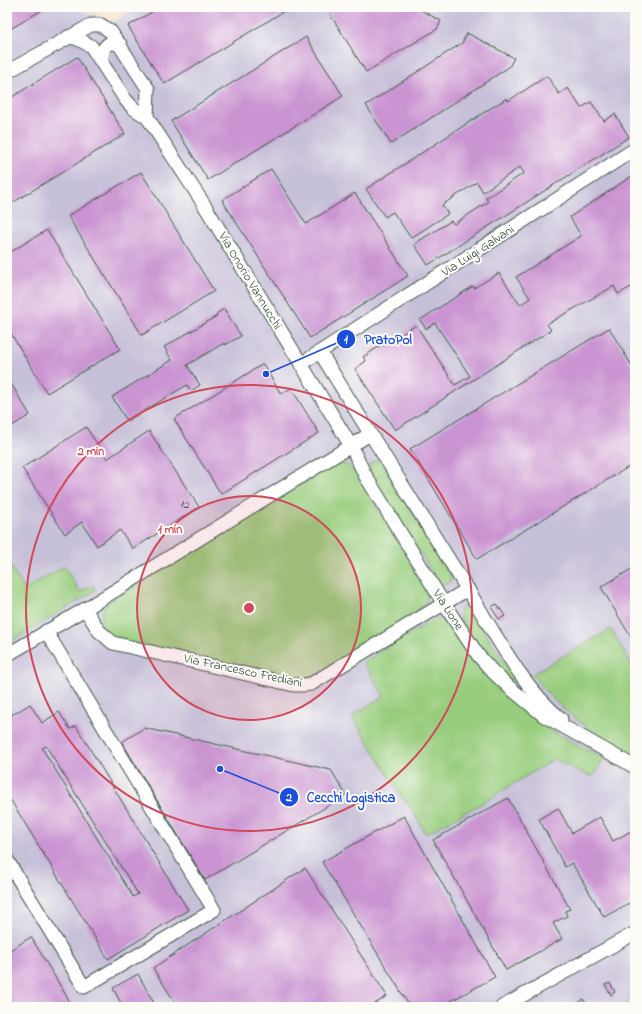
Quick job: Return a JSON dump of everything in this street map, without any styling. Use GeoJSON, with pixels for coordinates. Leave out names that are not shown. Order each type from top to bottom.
{"type":"FeatureCollection","features":[{"type":"Feature","properties":{"kind":"street"},"geometry":{"type":"LineString","coordinates":[[7,72],[91,24],[101,25],[111,32],[120,44],[148,89],[147,117]]}},
{"type":"Feature","properties":{"kind":"street","name":"Via Onorio Vannucchi"},"geometry":{"type":"LineString","coordinates":[[68,37],[78,39],[91,46],[128,103],[147,117],[203,202],[352,446]]}},
{"type":"Feature","properties":{"kind":"street"},"geometry":{"type":"LineString","coordinates":[[102,63],[103,50],[105,46],[110,43],[120,44]]}},
{"type":"Feature","properties":{"kind":"street","name":"Via Luigi Galvani"},"geometry":{"type":"LineString","coordinates":[[301,364],[635,150]]}},
{"type":"Feature","properties":{"kind":"street"},"geometry":{"type":"LineString","coordinates":[[7,655],[85,609],[370,434],[320,352]]}},
{"type":"Feature","properties":{"kind":"street","name":"Via Lione"},"geometry":{"type":"LineString","coordinates":[[370,434],[523,678],[550,710],[585,738]]}},
{"type":"Feature","properties":{"kind":"street","name":"Via Lione"},"geometry":{"type":"LineString","coordinates":[[352,446],[365,475],[444,604],[478,655],[509,687],[542,715],[635,767]]}},
{"type":"Feature","properties":{"kind":"street","name":"Via Francesco Frediani"},"geometry":{"type":"LineString","coordinates":[[85,609],[99,631],[113,643],[303,685],[311,684],[468,589]]}},
{"type":"Feature","properties":{"kind":"street"},"geometry":{"type":"LineString","coordinates":[[7,860],[84,987],[214,910],[46,632]]}},
{"type":"Feature","properties":{"kind":"street"},"geometry":{"type":"LineString","coordinates":[[502,1007],[635,933]]}},
{"type":"Feature","properties":{"kind":"shaded area"},"geometry":{"type":"Polygon","coordinates":[[[7,7],[76,7],[78,10],[115,21],[137,7],[620,7],[635,15],[635,1007],[7,1007],[7,644],[96,590],[80,593],[64,566],[25,590],[7,561],[7,505],[11,502],[7,495],[7,7]]]}},
{"type":"Feature","properties":{"kind":"green space"},"geometry":{"type":"Polygon","coordinates":[[[376,460],[382,463],[450,575],[451,581],[448,584],[442,585],[438,582],[370,470],[370,464],[376,460]]]}},
{"type":"Feature","properties":{"kind":"green space"},"geometry":{"type":"Polygon","coordinates":[[[340,463],[348,465],[354,470],[423,583],[427,593],[427,602],[416,612],[417,614],[314,676],[301,680],[125,641],[109,635],[103,628],[101,615],[107,603],[332,466],[340,463]]]}},
{"type":"Feature","properties":{"kind":"green space"},"geometry":{"type":"Polygon","coordinates":[[[7,561],[25,590],[64,566],[80,592],[93,585],[96,590],[7,644],[7,561]]]}},
{"type":"Feature","properties":{"kind":"green space"},"geometry":{"type":"Polygon","coordinates":[[[463,607],[468,607],[471,610],[520,685],[519,686],[504,674],[469,632],[459,615],[460,610],[463,607]]]}},
{"type":"Feature","properties":{"kind":"green space"},"geometry":{"type":"Polygon","coordinates":[[[438,619],[449,626],[483,672],[520,707],[556,733],[604,758],[596,773],[591,777],[554,759],[491,798],[426,834],[352,716],[384,696],[363,662],[431,621],[438,619]]]}},
{"type":"Feature","properties":{"kind":"green space"},"geometry":{"type":"Polygon","coordinates":[[[611,629],[635,670],[635,756],[592,731],[566,711],[542,687],[532,674],[611,629]]]}},
{"type":"Feature","properties":{"kind":"building"},"geometry":{"type":"Polygon","coordinates":[[[7,7],[47,7],[7,31],[7,7]]]}},
{"type":"Feature","properties":{"kind":"building"},"geometry":{"type":"Polygon","coordinates":[[[160,7],[291,7],[164,84],[128,26],[160,7]]]}},
{"type":"Feature","properties":{"kind":"building"},"geometry":{"type":"Polygon","coordinates":[[[342,7],[415,7],[441,21],[437,29],[366,72],[330,14],[342,7]]]}},
{"type":"Feature","properties":{"kind":"building"},"geometry":{"type":"Polygon","coordinates":[[[467,33],[514,58],[509,67],[391,144],[366,105],[462,43],[467,33]]]}},
{"type":"Feature","properties":{"kind":"building"},"geometry":{"type":"Polygon","coordinates":[[[306,37],[343,96],[208,180],[171,121],[306,37]]]}},
{"type":"Feature","properties":{"kind":"building"},"geometry":{"type":"Polygon","coordinates":[[[77,57],[125,134],[7,206],[7,100],[77,57]]]}},
{"type":"Feature","properties":{"kind":"building"},"geometry":{"type":"Polygon","coordinates":[[[547,76],[559,94],[568,88],[581,108],[591,102],[604,121],[615,114],[629,137],[428,265],[414,244],[451,221],[454,224],[488,202],[486,198],[524,173],[520,167],[483,192],[477,182],[442,205],[448,214],[411,238],[393,212],[385,217],[366,189],[507,98],[508,101],[547,76]]]}},
{"type":"Feature","properties":{"kind":"building"},"geometry":{"type":"Polygon","coordinates":[[[271,169],[306,224],[355,193],[408,276],[310,338],[222,200],[271,169]]]}},
{"type":"Feature","properties":{"kind":"building"},"geometry":{"type":"Polygon","coordinates":[[[141,172],[214,291],[142,335],[68,216],[141,172]]]}},
{"type":"Feature","properties":{"kind":"building"},"geometry":{"type":"Polygon","coordinates":[[[635,174],[635,285],[618,294],[614,286],[547,324],[551,330],[395,430],[355,369],[366,361],[363,357],[383,344],[384,346],[416,325],[455,385],[470,376],[435,323],[426,329],[420,320],[473,286],[474,288],[499,273],[520,305],[530,298],[516,277],[581,236],[570,217],[635,174]]]}},
{"type":"Feature","properties":{"kind":"building"},"geometry":{"type":"Polygon","coordinates":[[[47,230],[120,349],[47,393],[7,327],[7,254],[47,230]]]}},
{"type":"Feature","properties":{"kind":"building"},"geometry":{"type":"Polygon","coordinates":[[[224,309],[241,336],[225,345],[224,343],[187,365],[200,385],[191,391],[187,385],[127,421],[112,397],[172,360],[164,347],[217,316],[216,314],[224,309]]]}},
{"type":"Feature","properties":{"kind":"building"},"geometry":{"type":"Polygon","coordinates":[[[609,328],[635,371],[635,463],[477,559],[410,449],[609,328]]]}},
{"type":"Feature","properties":{"kind":"building"},"geometry":{"type":"Polygon","coordinates":[[[263,364],[281,394],[291,388],[319,433],[221,494],[174,419],[263,364]]]}},
{"type":"Feature","properties":{"kind":"building"},"geometry":{"type":"Polygon","coordinates":[[[7,377],[30,415],[7,429],[7,377]]]}},
{"type":"Feature","properties":{"kind":"building"},"geometry":{"type":"Polygon","coordinates":[[[86,427],[107,459],[149,431],[199,507],[133,549],[120,530],[97,546],[82,522],[65,534],[22,468],[86,427]]]}},
{"type":"Feature","properties":{"kind":"building"},"geometry":{"type":"Polygon","coordinates":[[[635,567],[635,644],[601,587],[635,567]]]}},
{"type":"Feature","properties":{"kind":"building"},"geometry":{"type":"Polygon","coordinates":[[[497,604],[505,616],[499,619],[491,607],[497,604]]]}},
{"type":"Feature","properties":{"kind":"building"},"geometry":{"type":"Polygon","coordinates":[[[30,704],[42,723],[59,712],[70,729],[76,726],[188,910],[108,959],[7,794],[7,706],[12,715],[30,704]],[[46,746],[42,748],[133,897],[138,894],[46,746]]]}},
{"type":"Feature","properties":{"kind":"building"},"geometry":{"type":"Polygon","coordinates":[[[144,728],[331,770],[346,795],[205,880],[122,742],[144,728]]]}},
{"type":"Feature","properties":{"kind":"building"},"geometry":{"type":"Polygon","coordinates":[[[508,798],[570,909],[565,911],[567,916],[553,923],[562,939],[506,970],[433,840],[508,798]]]}},
{"type":"Feature","properties":{"kind":"building"},"geometry":{"type":"Polygon","coordinates":[[[558,808],[572,833],[600,817],[613,841],[635,829],[635,900],[604,917],[572,863],[565,867],[539,819],[558,808]]]}},
{"type":"Feature","properties":{"kind":"building"},"geometry":{"type":"Polygon","coordinates":[[[404,816],[495,977],[440,1007],[410,1007],[322,862],[404,816]]]}},
{"type":"Feature","properties":{"kind":"building"},"geometry":{"type":"Polygon","coordinates":[[[305,868],[387,996],[370,1007],[322,1007],[321,1005],[318,1007],[178,1007],[153,968],[305,868]]]}},
{"type":"Feature","properties":{"kind":"building"},"geometry":{"type":"Polygon","coordinates":[[[31,937],[73,1007],[7,1007],[7,952],[31,937]]]}},
{"type":"Feature","properties":{"kind":"building"},"geometry":{"type":"Polygon","coordinates":[[[138,974],[155,1005],[157,1004],[159,1007],[123,1007],[113,988],[138,974]]]}},
{"type":"Feature","properties":{"kind":"building"},"geometry":{"type":"Polygon","coordinates":[[[610,983],[615,992],[611,995],[605,985],[610,983]]]}},
{"type":"Feature","properties":{"kind":"building"},"geometry":{"type":"Polygon","coordinates":[[[583,999],[588,1007],[580,1007],[578,1003],[583,999]]]}},
{"type":"Feature","properties":{"kind":"place","name":"PratoPol"},"geometry":{"type":"Point","coordinates":[266,374]}},
{"type":"Feature","properties":{"kind":"place","name":"Cecchi Logistica"},"geometry":{"type":"Point","coordinates":[220,769]}}]}
